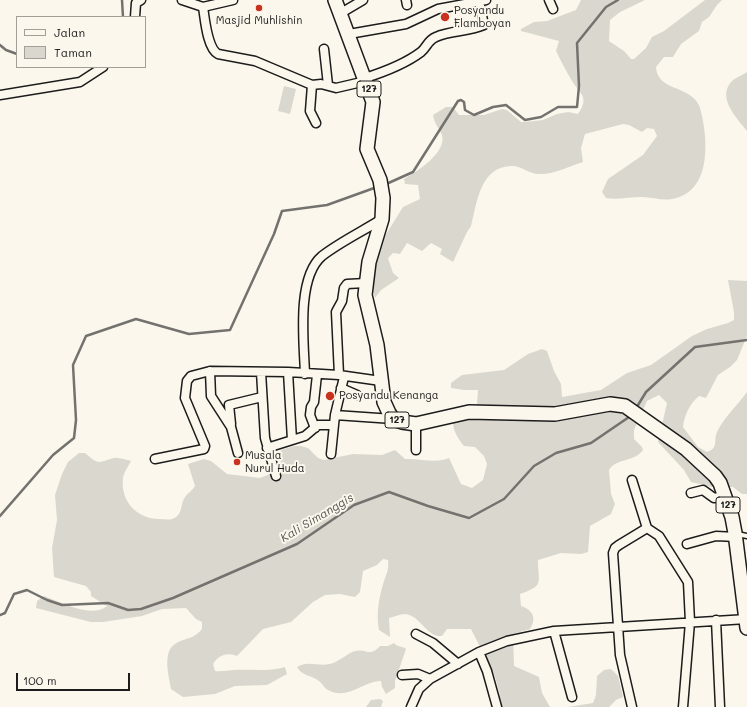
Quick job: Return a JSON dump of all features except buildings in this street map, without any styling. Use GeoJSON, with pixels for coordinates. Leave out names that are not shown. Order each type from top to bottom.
{"type":"FeatureCollection","features":[{"type":"Feature","properties":{"kind":"main road","name":"127"},"geometry":{"type":"LineString","coordinates":[[335,0],[342,13],[366,80],[374,108],[367,149],[380,180],[384,198],[382,219],[369,262],[366,283],[366,307],[377,345],[380,381],[384,402],[393,419],[416,424],[468,412],[555,414],[610,404],[625,406],[686,449],[710,471],[720,483],[739,535],[743,564],[747,622]]}},
{"type":"Feature","properties":{"kind":"street"},"geometry":{"type":"LineString","coordinates":[[135,16],[136,3],[141,0]]}},
{"type":"Feature","properties":{"kind":"street"},"geometry":{"type":"LineString","coordinates":[[182,0],[203,7],[232,0]]}},
{"type":"Feature","properties":{"kind":"street"},"geometry":{"type":"LineString","coordinates":[[342,13],[363,0]]}},
{"type":"Feature","properties":{"kind":"street"},"geometry":{"type":"LineString","coordinates":[[549,0],[553,9]]}},
{"type":"Feature","properties":{"kind":"street"},"geometry":{"type":"LineString","coordinates":[[203,7],[210,43],[214,52],[255,61],[312,85],[328,85],[336,88],[366,80],[389,69],[422,51],[428,41],[438,36],[484,25],[483,1],[466,1],[438,9],[406,24],[349,34]]}},
{"type":"Feature","properties":{"kind":"street"},"geometry":{"type":"LineString","coordinates":[[324,48],[328,85]]}},
{"type":"Feature","properties":{"kind":"street"},"geometry":{"type":"LineString","coordinates":[[0,95],[80,82],[101,68]]}},
{"type":"Feature","properties":{"kind":"street"},"geometry":{"type":"LineString","coordinates":[[312,85],[310,111],[316,122]]}},
{"type":"Feature","properties":{"kind":"street"},"geometry":{"type":"LineString","coordinates":[[305,374],[305,299],[312,269],[322,257],[382,219]]}},
{"type":"Feature","properties":{"kind":"street"},"geometry":{"type":"LineString","coordinates":[[331,454],[335,415],[341,388],[336,312],[342,301],[344,288],[347,284],[366,283]]}},
{"type":"Feature","properties":{"kind":"street"},"geometry":{"type":"LineString","coordinates":[[155,459],[204,449],[205,442],[186,398],[185,389],[188,378],[191,376],[210,371],[288,372],[380,381]]}},
{"type":"Feature","properties":{"kind":"street"},"geometry":{"type":"LineString","coordinates":[[210,371],[211,396],[231,427]]}},
{"type":"Feature","properties":{"kind":"street"},"geometry":{"type":"LineString","coordinates":[[261,372],[267,448],[276,476]]}},
{"type":"Feature","properties":{"kind":"street"},"geometry":{"type":"LineString","coordinates":[[288,372],[292,440]]}},
{"type":"Feature","properties":{"kind":"street"},"geometry":{"type":"LineString","coordinates":[[315,428],[310,415],[311,407],[314,402],[317,375]]}},
{"type":"Feature","properties":{"kind":"street"},"geometry":{"type":"LineString","coordinates":[[341,388],[357,395]]}},
{"type":"Feature","properties":{"kind":"street"},"geometry":{"type":"LineString","coordinates":[[238,454],[231,427],[229,405],[262,397]]}},
{"type":"Feature","properties":{"kind":"street"},"geometry":{"type":"LineString","coordinates":[[335,415],[393,419]]}},
{"type":"Feature","properties":{"kind":"street"},"geometry":{"type":"LineString","coordinates":[[416,424],[416,450]]}},
{"type":"Feature","properties":{"kind":"street"},"geometry":{"type":"LineString","coordinates":[[267,448],[305,436],[318,425],[334,425]]}},
{"type":"Feature","properties":{"kind":"street"},"geometry":{"type":"LineString","coordinates":[[632,480],[647,528],[659,536],[688,582],[690,622],[683,707]]}},
{"type":"Feature","properties":{"kind":"street"},"geometry":{"type":"LineString","coordinates":[[691,492],[703,490],[714,498],[725,496]]}},
{"type":"Feature","properties":{"kind":"street"},"geometry":{"type":"LineString","coordinates":[[632,707],[620,655],[613,553],[619,545],[647,528]]}},
{"type":"Feature","properties":{"kind":"street"},"geometry":{"type":"LineString","coordinates":[[687,544],[716,536],[739,535]]}},
{"type":"Feature","properties":{"kind":"street"},"geometry":{"type":"LineString","coordinates":[[716,620],[720,707]]}},
{"type":"Feature","properties":{"kind":"street"},"geometry":{"type":"LineString","coordinates":[[411,707],[419,689],[430,679],[479,652],[507,641],[554,631],[716,620],[747,622]]}},
{"type":"Feature","properties":{"kind":"street"},"geometry":{"type":"LineString","coordinates":[[554,631],[572,697]]}},
{"type":"Feature","properties":{"kind":"street"},"geometry":{"type":"LineString","coordinates":[[416,634],[433,643],[458,664]]}},
{"type":"Feature","properties":{"kind":"street"},"geometry":{"type":"LineString","coordinates":[[479,652],[487,671],[497,707]]}},
{"type":"Feature","properties":{"kind":"street"},"geometry":{"type":"LineString","coordinates":[[402,675],[418,674],[430,679]]}},
{"type":"Feature","properties":{"kind":"green space"},"geometry":{"type":"Polygon","coordinates":[[[581,0],[645,0],[620,12],[610,20],[609,41],[624,51],[631,59],[634,59],[646,48],[652,37],[664,31],[705,0],[722,0],[709,17],[702,22],[699,31],[681,44],[673,57],[664,57],[656,67],[658,75],[662,81],[690,95],[700,108],[705,133],[705,148],[701,175],[695,186],[685,194],[672,199],[642,197],[615,199],[606,198],[602,192],[608,179],[643,155],[657,136],[654,129],[647,128],[642,132],[629,125],[623,124],[585,134],[581,148],[583,162],[546,174],[533,173],[516,166],[501,168],[493,172],[482,187],[471,226],[453,262],[440,254],[442,249],[431,243],[422,251],[407,243],[400,254],[393,253],[388,258],[393,273],[399,278],[381,290],[375,298],[372,286],[376,258],[380,244],[403,207],[420,199],[418,185],[405,184],[404,179],[423,167],[435,155],[442,142],[442,135],[435,123],[433,115],[446,107],[453,107],[459,115],[484,115],[502,109],[507,110],[521,122],[543,120],[557,114],[568,112],[578,114],[583,104],[582,96],[556,51],[559,41],[521,31],[521,29],[534,22],[547,21],[576,10],[581,0]]]}},
{"type":"Feature","properties":{"kind":"green space"},"geometry":{"type":"Polygon","coordinates":[[[747,72],[747,131],[733,114],[727,100],[726,93],[733,80],[747,72]]]}},
{"type":"Feature","properties":{"kind":"green space"},"geometry":{"type":"Polygon","coordinates":[[[284,86],[296,89],[290,114],[278,111],[284,86]]]}},
{"type":"Feature","properties":{"kind":"green space"},"geometry":{"type":"Polygon","coordinates":[[[728,280],[747,281],[747,336],[737,360],[718,375],[706,398],[699,396],[690,406],[686,414],[683,427],[698,447],[707,452],[711,450],[714,446],[716,435],[720,426],[747,392],[747,494],[742,494],[733,487],[712,487],[691,482],[684,470],[658,442],[667,403],[659,395],[647,401],[634,430],[634,439],[643,450],[640,454],[612,466],[609,470],[611,494],[615,504],[611,514],[590,526],[588,552],[581,554],[561,553],[538,560],[539,579],[537,586],[520,594],[521,606],[531,612],[533,615],[533,621],[530,629],[513,634],[514,666],[539,677],[542,693],[550,707],[490,707],[500,695],[495,677],[471,629],[447,629],[442,636],[437,636],[432,634],[415,618],[410,615],[401,614],[389,618],[390,637],[379,630],[378,606],[388,571],[388,560],[383,559],[377,565],[363,571],[360,592],[355,597],[340,594],[325,595],[313,602],[291,622],[263,629],[237,656],[226,654],[220,656],[213,664],[215,671],[266,670],[285,667],[287,674],[267,685],[235,686],[215,694],[183,697],[171,689],[167,659],[171,648],[175,644],[196,635],[202,629],[202,622],[196,619],[186,608],[162,609],[142,616],[103,622],[91,622],[36,608],[37,601],[44,596],[85,610],[100,610],[107,606],[91,596],[91,592],[86,586],[54,577],[52,548],[57,520],[55,495],[68,462],[79,453],[85,453],[99,462],[114,458],[131,461],[123,478],[124,494],[127,501],[137,512],[144,516],[168,520],[178,515],[181,510],[182,502],[195,486],[188,464],[204,459],[211,461],[227,474],[260,478],[280,470],[281,450],[294,446],[308,448],[318,458],[324,460],[353,454],[382,455],[395,450],[405,459],[439,461],[449,458],[461,484],[472,488],[483,480],[487,464],[484,456],[475,447],[464,446],[457,437],[453,419],[455,408],[477,404],[478,390],[451,388],[451,383],[462,375],[504,370],[528,354],[542,349],[547,351],[554,371],[561,384],[562,397],[601,390],[627,373],[651,365],[692,336],[707,329],[734,320],[728,280]]]}},
{"type":"Feature","properties":{"kind":"green space"},"geometry":{"type":"Polygon","coordinates":[[[394,643],[406,649],[395,681],[395,688],[386,694],[382,687],[381,681],[368,684],[349,692],[335,693],[327,689],[316,679],[301,672],[297,667],[305,664],[326,665],[336,662],[355,651],[359,650],[370,652],[376,650],[380,646],[388,646],[394,643]]]}},
{"type":"Feature","properties":{"kind":"green space"},"geometry":{"type":"Polygon","coordinates":[[[611,669],[618,676],[623,697],[616,700],[609,707],[568,707],[593,703],[596,695],[597,676],[604,670],[611,669]]]}},
{"type":"Feature","properties":{"kind":"green space"},"geometry":{"type":"Polygon","coordinates":[[[380,699],[383,701],[381,707],[366,707],[371,700],[380,699]]]}},
{"type":"Feature","properties":{"kind":"waterway"},"geometry":{"type":"LineString","coordinates":[[122,0],[123,16]]}},
{"type":"Feature","properties":{"kind":"waterway"},"geometry":{"type":"LineString","coordinates":[[384,185],[413,172],[458,101],[461,100],[464,102],[465,110],[474,115],[493,107],[506,105],[525,120],[541,117],[558,107],[577,107],[579,86],[577,43],[606,7],[618,0]]}},
{"type":"Feature","properties":{"kind":"waterway"},"geometry":{"type":"LineString","coordinates":[[0,45],[6,50],[16,54]]}},
{"type":"Feature","properties":{"kind":"waterway"},"geometry":{"type":"LineString","coordinates":[[0,516],[53,455],[74,438],[76,420],[73,365],[86,336],[136,319],[189,334],[230,330],[274,234],[282,211],[327,205],[377,187]]}},
{"type":"Feature","properties":{"kind":"waterway","name":"Kali Simanggis"},"geometry":{"type":"LineString","coordinates":[[635,410],[646,392],[695,347],[747,340]]}},
{"type":"Feature","properties":{"kind":"waterway","name":"Kali Simanggis"},"geometry":{"type":"LineString","coordinates":[[0,615],[5,613],[14,594],[27,590],[47,600],[62,605],[108,603],[128,610],[141,609],[173,598],[297,544],[354,505],[389,492],[428,506],[469,518],[504,499],[534,466],[556,453],[591,443],[632,415]]}},
{"type":"Feature","properties":{"kind":"place","name":"Masjid Muhlishin"},"geometry":{"type":"Point","coordinates":[259,8]}},
{"type":"Feature","properties":{"kind":"place","name":"Posyandu Flamboyan"},"geometry":{"type":"Point","coordinates":[445,17]}},
{"type":"Feature","properties":{"kind":"place","name":"Posyandu Kenanga"},"geometry":{"type":"Point","coordinates":[330,396]}},
{"type":"Feature","properties":{"kind":"place","name":"Musala Nurul Huda"},"geometry":{"type":"Point","coordinates":[237,462]}}]}
